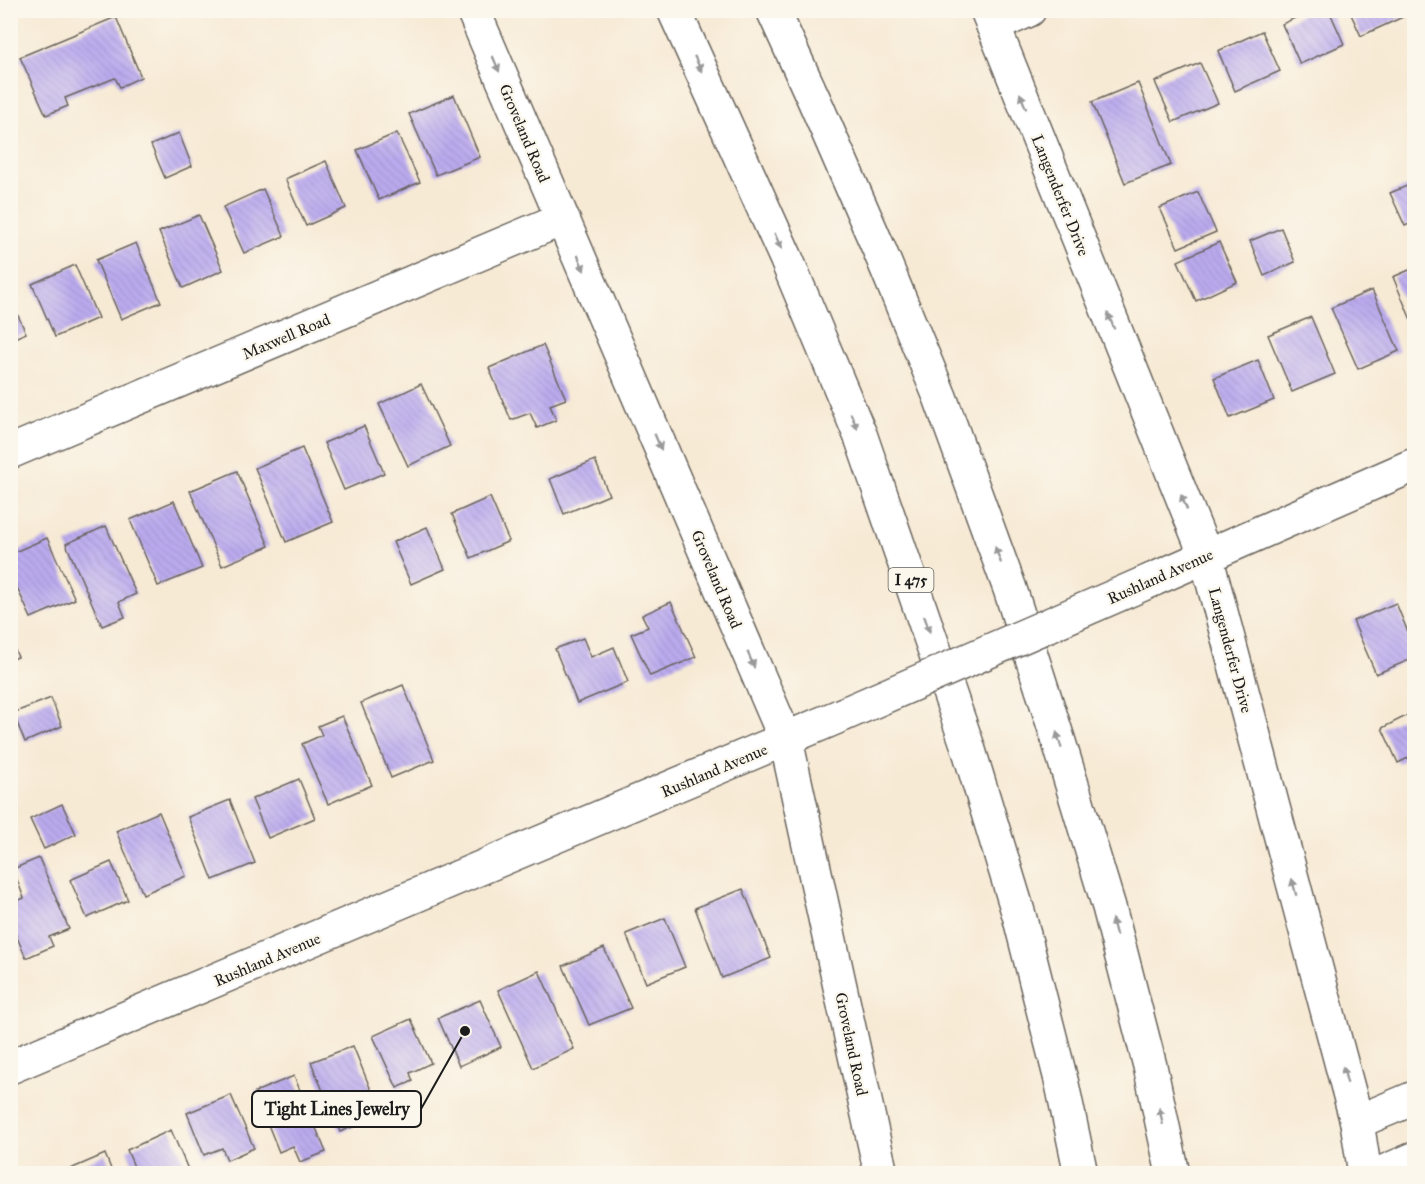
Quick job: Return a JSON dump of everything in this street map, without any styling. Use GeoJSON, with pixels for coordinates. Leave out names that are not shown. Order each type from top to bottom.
{"type":"FeatureCollection","features":[{"type":"Feature","properties":{"kind":"main road","name":"Groveland Road"},"geometry":{"type":"LineString","coordinates":[[473,10],[786,740],[881,1173]]}},
{"type":"Feature","properties":{"kind":"main road","name":"I 475"},"geometry":{"type":"LineString","coordinates":[[674,10],[786,258],[857,427],[908,569],[968,747],[1019,915],[1062,1084],[1081,1173]]}},
{"type":"Feature","properties":{"kind":"main road"},"geometry":{"type":"LineString","coordinates":[[773,10],[879,249],[940,397],[1010,589],[1108,907],[1150,1065],[1173,1173]]}},
{"type":"Feature","properties":{"kind":"main road"},"geometry":{"type":"LineString","coordinates":[[990,18],[1029,10]]}},
{"type":"Feature","properties":{"kind":"main road","name":"Langenderfer Drive"},"geometry":{"type":"LineString","coordinates":[[990,18],[1206,556],[1357,1122],[1365,1173]]}},
{"type":"Feature","properties":{"kind":"main road","name":"Maxwell Road"},"geometry":{"type":"LineString","coordinates":[[10,452],[562,219]]}},
{"type":"Feature","properties":{"kind":"main road","name":"Rushland Avenue"},"geometry":{"type":"LineString","coordinates":[[10,1067],[842,716],[1414,465]]}},
{"type":"Feature","properties":{"kind":"main road"},"geometry":{"type":"LineString","coordinates":[[1357,1122],[1414,1098]]}},
{"type":"Feature","properties":{"kind":"main road"},"geometry":{"type":"LineString","coordinates":[[1379,1173],[1414,1159]]}},
{"type":"Feature","properties":{"kind":"building"},"geometry":{"type":"Polygon","coordinates":[[[1312,10],[1329,10],[1344,44],[1300,64],[1282,24],[1312,10]]]}},
{"type":"Feature","properties":{"kind":"building"},"geometry":{"type":"Polygon","coordinates":[[[1349,10],[1403,10],[1405,16],[1361,36],[1349,10]]]}},
{"type":"Feature","properties":{"kind":"building"},"geometry":{"type":"Polygon","coordinates":[[[116,17],[141,77],[120,87],[115,78],[65,98],[68,106],[46,115],[20,57],[116,17]]]}},
{"type":"Feature","properties":{"kind":"building"},"geometry":{"type":"Polygon","coordinates":[[[1262,31],[1280,71],[1235,91],[1218,51],[1262,31]]]}},
{"type":"Feature","properties":{"kind":"building"},"geometry":{"type":"Polygon","coordinates":[[[1200,63],[1218,103],[1173,122],[1155,82],[1200,63]]]}},
{"type":"Feature","properties":{"kind":"building"},"geometry":{"type":"Polygon","coordinates":[[[1138,83],[1171,165],[1125,183],[1092,102],[1138,83]]]}},
{"type":"Feature","properties":{"kind":"building"},"geometry":{"type":"Polygon","coordinates":[[[454,95],[480,157],[436,175],[409,114],[454,95]]]}},
{"type":"Feature","properties":{"kind":"building"},"geometry":{"type":"Polygon","coordinates":[[[179,133],[192,166],[165,178],[151,145],[179,133]]]}},
{"type":"Feature","properties":{"kind":"building"},"geometry":{"type":"Polygon","coordinates":[[[397,133],[420,182],[379,200],[357,150],[397,133]]]}},
{"type":"Feature","properties":{"kind":"building"},"geometry":{"type":"Polygon","coordinates":[[[326,161],[346,208],[306,226],[285,179],[326,161]]]}},
{"type":"Feature","properties":{"kind":"building"},"geometry":{"type":"Polygon","coordinates":[[[1414,183],[1414,222],[1405,226],[1390,193],[1414,183]]]}},
{"type":"Feature","properties":{"kind":"building"},"geometry":{"type":"Polygon","coordinates":[[[263,189],[284,236],[244,253],[223,207],[263,189]]]}},
{"type":"Feature","properties":{"kind":"building"},"geometry":{"type":"Polygon","coordinates":[[[1198,192],[1216,232],[1178,248],[1160,208],[1198,192]]]}},
{"type":"Feature","properties":{"kind":"building"},"geometry":{"type":"Polygon","coordinates":[[[199,215],[223,270],[183,288],[159,232],[199,215]]]}},
{"type":"Feature","properties":{"kind":"building"},"geometry":{"type":"Polygon","coordinates":[[[1281,228],[1295,262],[1264,276],[1250,241],[1281,228]]]}},
{"type":"Feature","properties":{"kind":"building"},"geometry":{"type":"Polygon","coordinates":[[[1219,242],[1237,282],[1196,301],[1178,261],[1219,242]]]}},
{"type":"Feature","properties":{"kind":"building"},"geometry":{"type":"Polygon","coordinates":[[[136,243],[161,302],[121,319],[96,260],[136,243]]]}},
{"type":"Feature","properties":{"kind":"building"},"geometry":{"type":"Polygon","coordinates":[[[75,265],[98,318],[55,337],[32,284],[75,265]]]}},
{"type":"Feature","properties":{"kind":"building"},"geometry":{"type":"Polygon","coordinates":[[[1414,268],[1414,327],[1393,277],[1414,268]]]}},
{"type":"Feature","properties":{"kind":"building"},"geometry":{"type":"Polygon","coordinates":[[[1372,290],[1399,351],[1358,369],[1331,308],[1372,290]]]}},
{"type":"Feature","properties":{"kind":"building"},"geometry":{"type":"Polygon","coordinates":[[[10,298],[26,333],[10,340],[10,298]]]}},
{"type":"Feature","properties":{"kind":"building"},"geometry":{"type":"Polygon","coordinates":[[[1311,317],[1335,374],[1292,392],[1268,335],[1311,317]]]}},
{"type":"Feature","properties":{"kind":"building"},"geometry":{"type":"Polygon","coordinates":[[[543,345],[566,399],[550,405],[556,420],[537,428],[530,413],[511,420],[489,368],[543,345]]]}},
{"type":"Feature","properties":{"kind":"building"},"geometry":{"type":"Polygon","coordinates":[[[1258,360],[1274,400],[1230,418],[1214,378],[1258,360]]]}},
{"type":"Feature","properties":{"kind":"building"},"geometry":{"type":"Polygon","coordinates":[[[421,384],[450,446],[408,466],[379,404],[421,384]]]}},
{"type":"Feature","properties":{"kind":"building"},"geometry":{"type":"Polygon","coordinates":[[[364,426],[384,473],[344,490],[324,443],[364,426]]]}},
{"type":"Feature","properties":{"kind":"building"},"geometry":{"type":"Polygon","coordinates":[[[302,448],[333,522],[286,542],[255,468],[302,448]]]}},
{"type":"Feature","properties":{"kind":"building"},"geometry":{"type":"Polygon","coordinates":[[[595,460],[609,495],[564,514],[550,479],[595,460]]]}},
{"type":"Feature","properties":{"kind":"building"},"geometry":{"type":"Polygon","coordinates":[[[237,471],[269,546],[222,566],[190,491],[237,471]]]}},
{"type":"Feature","properties":{"kind":"building"},"geometry":{"type":"Polygon","coordinates":[[[490,497],[509,541],[471,558],[452,514],[490,497]]]}},
{"type":"Feature","properties":{"kind":"building"},"geometry":{"type":"Polygon","coordinates":[[[174,501],[202,568],[158,586],[130,520],[174,501]]]}},
{"type":"Feature","properties":{"kind":"building"},"geometry":{"type":"Polygon","coordinates":[[[106,526],[136,594],[119,602],[125,617],[102,626],[66,544],[106,526]]]}},
{"type":"Feature","properties":{"kind":"building"},"geometry":{"type":"Polygon","coordinates":[[[427,527],[445,569],[411,584],[393,542],[427,527]]]}},
{"type":"Feature","properties":{"kind":"building"},"geometry":{"type":"Polygon","coordinates":[[[47,538],[75,599],[31,618],[10,572],[10,554],[47,538]]]}},
{"type":"Feature","properties":{"kind":"building"},"geometry":{"type":"Polygon","coordinates":[[[671,602],[696,657],[650,676],[631,634],[648,627],[642,615],[671,602]]]}},
{"type":"Feature","properties":{"kind":"building"},"geometry":{"type":"Polygon","coordinates":[[[1396,603],[1414,647],[1414,658],[1376,674],[1353,621],[1396,603]]]}},
{"type":"Feature","properties":{"kind":"building"},"geometry":{"type":"Polygon","coordinates":[[[583,638],[591,657],[614,647],[628,682],[577,703],[555,649],[583,638]]]}},
{"type":"Feature","properties":{"kind":"building"},"geometry":{"type":"Polygon","coordinates":[[[10,639],[18,657],[10,660],[10,639]]]}},
{"type":"Feature","properties":{"kind":"building"},"geometry":{"type":"Polygon","coordinates":[[[403,685],[434,760],[391,778],[361,703],[403,685]]]}},
{"type":"Feature","properties":{"kind":"building"},"geometry":{"type":"Polygon","coordinates":[[[51,698],[62,726],[25,742],[13,713],[51,698]]]}},
{"type":"Feature","properties":{"kind":"building"},"geometry":{"type":"Polygon","coordinates":[[[1414,712],[1414,755],[1398,763],[1382,728],[1414,712]]]}},
{"type":"Feature","properties":{"kind":"building"},"geometry":{"type":"Polygon","coordinates":[[[342,716],[372,785],[328,804],[302,744],[322,735],[318,726],[342,716]]]}},
{"type":"Feature","properties":{"kind":"building"},"geometry":{"type":"Polygon","coordinates":[[[299,779],[315,818],[268,838],[252,799],[299,779]]]}},
{"type":"Feature","properties":{"kind":"building"},"geometry":{"type":"Polygon","coordinates":[[[230,800],[255,863],[213,880],[188,817],[230,800]]]}},
{"type":"Feature","properties":{"kind":"building"},"geometry":{"type":"Polygon","coordinates":[[[62,804],[76,834],[44,849],[30,819],[62,804]]]}},
{"type":"Feature","properties":{"kind":"building"},"geometry":{"type":"Polygon","coordinates":[[[159,812],[186,876],[143,894],[116,831],[159,812]]]}},
{"type":"Feature","properties":{"kind":"building"},"geometry":{"type":"Polygon","coordinates":[[[39,858],[69,929],[49,937],[53,946],[26,958],[10,921],[10,904],[24,898],[13,869],[39,858]]]}},
{"type":"Feature","properties":{"kind":"building"},"geometry":{"type":"Polygon","coordinates":[[[111,862],[128,900],[87,918],[70,880],[111,862]]]}},
{"type":"Feature","properties":{"kind":"building"},"geometry":{"type":"Polygon","coordinates":[[[743,889],[771,958],[722,978],[695,908],[743,889]]]}},
{"type":"Feature","properties":{"kind":"building"},"geometry":{"type":"Polygon","coordinates":[[[665,918],[685,967],[646,983],[626,934],[665,918]]]}},
{"type":"Feature","properties":{"kind":"building"},"geometry":{"type":"Polygon","coordinates":[[[604,948],[631,1008],[589,1025],[563,966],[604,948]]]}},
{"type":"Feature","properties":{"kind":"building"},"geometry":{"type":"Polygon","coordinates":[[[539,971],[574,1049],[533,1068],[498,990],[539,971]]]}},
{"type":"Feature","properties":{"kind":"building"},"geometry":{"type":"Polygon","coordinates":[[[480,1000],[501,1047],[459,1066],[438,1018],[480,1000]]]}},
{"type":"Feature","properties":{"kind":"building"},"geometry":{"type":"Polygon","coordinates":[[[411,1019],[431,1063],[410,1073],[413,1081],[397,1088],[373,1036],[411,1019]]]}},
{"type":"Feature","properties":{"kind":"building"},"geometry":{"type":"Polygon","coordinates":[[[353,1046],[371,1090],[362,1094],[372,1119],[340,1132],[311,1062],[353,1046]]]}},
{"type":"Feature","properties":{"kind":"building"},"geometry":{"type":"Polygon","coordinates":[[[294,1076],[326,1152],[300,1162],[293,1146],[279,1152],[255,1092],[294,1076]]]}},
{"type":"Feature","properties":{"kind":"building"},"geometry":{"type":"Polygon","coordinates":[[[231,1095],[254,1148],[227,1160],[222,1148],[204,1155],[187,1113],[231,1095]]]}},
{"type":"Feature","properties":{"kind":"building"},"geometry":{"type":"Polygon","coordinates":[[[171,1130],[190,1174],[137,1174],[127,1150],[171,1130]]]}},
{"type":"Feature","properties":{"kind":"building"},"geometry":{"type":"Polygon","coordinates":[[[105,1154],[113,1174],[59,1174],[105,1154]]]}},
{"type":"Feature","properties":{"kind":"place","name":"Tight Lines Jewelry"},"geometry":{"type":"Point","coordinates":[465,1031]}}]}
